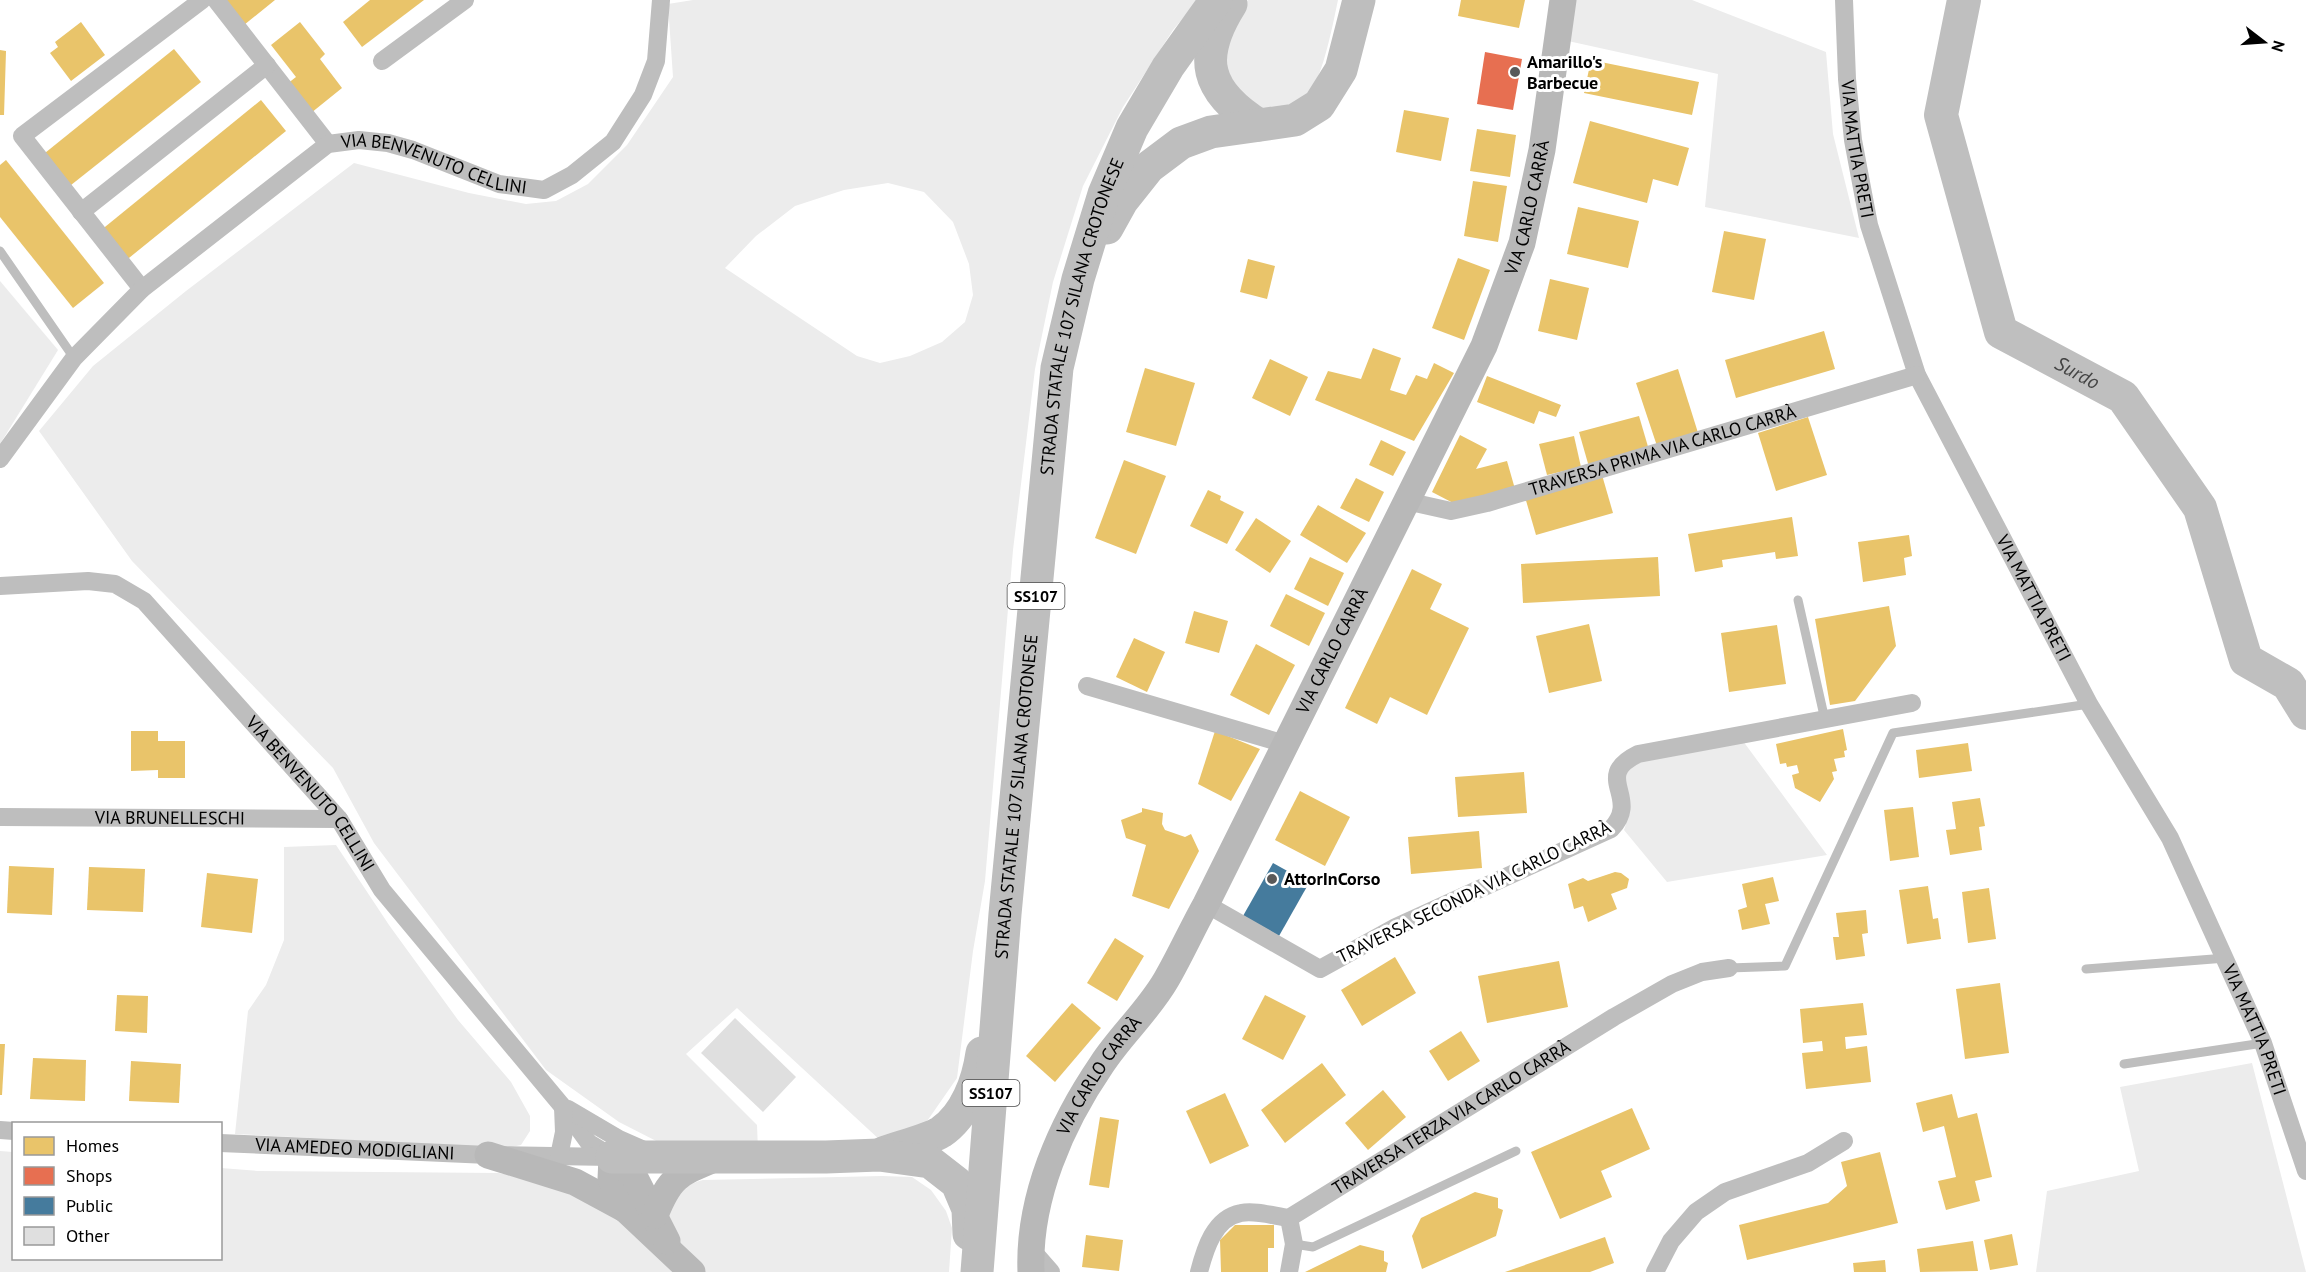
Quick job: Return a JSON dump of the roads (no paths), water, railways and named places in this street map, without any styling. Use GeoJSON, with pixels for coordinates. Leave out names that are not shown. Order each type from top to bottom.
{"type":"FeatureCollection","features":[{"type":"Feature","properties":{"kind":"highway","name":"STRADA STATALE 107 SILANA CROTONESE"},"geometry":{"type":"LineString","coordinates":[[978,1272],[1005,914],[1057,368],[1078,279],[1104,194],[1131,128],[1168,67],[1216,0]]}},
{"type":"Feature","properties":{"kind":"highway"},"geometry":{"type":"LineString","coordinates":[[1233,0],[1218,25],[1213,42],[1212,73],[1218,91],[1238,111],[1258,125]]}},
{"type":"Feature","properties":{"kind":"highway"},"geometry":{"type":"LineString","coordinates":[[1078,279],[1122,201],[1149,167],[1181,143],[1211,132],[1295,120],[1319,105],[1341,70],[1359,0]]}},
{"type":"Feature","properties":{"kind":"highway"},"geometry":{"type":"LineString","coordinates":[[879,1155],[941,1132],[962,1112],[979,1071],[1005,914]]}},
{"type":"Feature","properties":{"kind":"highway"},"geometry":{"type":"LineString","coordinates":[[612,1157],[879,1155],[930,1162],[957,1183],[968,1209],[971,1272]]}},
{"type":"Feature","properties":{"kind":"main road","name":"VIA CARLO CARRÀ"},"geometry":{"type":"LineString","coordinates":[[1031,1260],[1039,1198],[1063,1133],[1079,1100],[1102,1062],[1165,981],[1206,904],[1484,346],[1522,243],[1542,150],[1563,0]]}},
{"type":"Feature","properties":{"kind":"main road"},"geometry":{"type":"LineString","coordinates":[[488,1155],[575,1182],[625,1209],[683,1264]]}},
{"type":"Feature","properties":{"kind":"main road"},"geometry":{"type":"LineString","coordinates":[[612,1157],[611,1179],[625,1209]]}},
{"type":"Feature","properties":{"kind":"main road"},"geometry":{"type":"LineString","coordinates":[[612,1157],[634,1176],[683,1264]]}},
{"type":"Feature","properties":{"kind":"main road"},"geometry":{"type":"LineString","coordinates":[[655,1215],[664,1192],[682,1173],[716,1158]]}},
{"type":"Feature","properties":{"kind":"street"},"geometry":{"type":"LineString","coordinates":[[142,289],[22,136],[202,0]]}},
{"type":"Feature","properties":{"kind":"street"},"geometry":{"type":"LineString","coordinates":[[216,0],[328,144]]}},
{"type":"Feature","properties":{"kind":"street"},"geometry":{"type":"LineString","coordinates":[[382,61],[465,0]]}},
{"type":"Feature","properties":{"kind":"street","name":"VIA BENVENUTO CELLINI"},"geometry":{"type":"LineString","coordinates":[[0,459],[74,358],[142,289],[328,144],[359,140],[388,142],[499,184],[521,189],[544,190],[572,175],[614,142],[643,95],[656,61],[661,0]]}},
{"type":"Feature","properties":{"kind":"street","name":"VIA MATTIA PRETI"},"geometry":{"type":"LineString","coordinates":[[1844,0],[1847,80],[1853,140],[1869,225],[1917,375],[2089,704],[2170,838],[2263,1043],[2306,1171]]}},
{"type":"Feature","properties":{"kind":"street"},"geometry":{"type":"LineString","coordinates":[[81,212],[267,65]]}},
{"type":"Feature","properties":{"kind":"street","name":"TRAVERSA PRIMA VIA CARLO CARRÀ"},"geometry":{"type":"LineString","coordinates":[[1406,501],[1451,511],[1487,503],[1917,375]]}},
{"type":"Feature","properties":{"kind":"street","name":"VIA BENVENUTO CELLINI"},"geometry":{"type":"LineString","coordinates":[[0,586],[88,580],[114,584],[144,601],[339,819],[382,890],[563,1107],[602,1142],[612,1157]]}},
{"type":"Feature","properties":{"kind":"street"},"geometry":{"type":"LineString","coordinates":[[1087,686],[1285,744]]}},
{"type":"Feature","properties":{"kind":"street","name":"TRAVERSA SECONDA VIA CARLO CARRÀ"},"geometry":{"type":"LineString","coordinates":[[1206,904],[1320,969],[1396,927],[1611,829],[1620,820],[1623,807],[1617,782],[1618,771],[1623,761],[1631,757],[1912,703]]}},
{"type":"Feature","properties":{"kind":"street","name":"VIA BRUNELLESCHI"},"geometry":{"type":"LineString","coordinates":[[0,817],[339,819]]}},
{"type":"Feature","properties":{"kind":"street","name":"TRAVERSA TERZA VIA CARLO CARRÀ"},"geometry":{"type":"LineString","coordinates":[[1288,1218],[1633,1006],[1672,984],[1702,972],[1729,968]]}},
{"type":"Feature","properties":{"kind":"street"},"geometry":{"type":"LineString","coordinates":[[559,1156],[564,1132],[563,1107]]}},
{"type":"Feature","properties":{"kind":"street","name":"VIA BENVENUTO CELLINI"},"geometry":{"type":"LineString","coordinates":[[563,1107],[619,1139],[661,1157]]}},
{"type":"Feature","properties":{"kind":"street"},"geometry":{"type":"LineString","coordinates":[[1655,1272],[1671,1241],[1696,1212],[1725,1192],[1808,1163],[1844,1141]]}},
{"type":"Feature","properties":{"kind":"street","name":"VIA AMEDEO MODIGLIANI"},"geometry":{"type":"LineString","coordinates":[[222,1143],[488,1155],[612,1157]]}},
{"type":"Feature","properties":{"kind":"street"},"geometry":{"type":"LineString","coordinates":[[1200,1272],[1205,1251],[1219,1224],[1240,1213],[1288,1218],[1294,1244],[1289,1272]]}},
{"type":"Feature","properties":{"kind":"street"},"geometry":{"type":"LineString","coordinates":[[1031,1260],[1052,1272]]}},
{"type":"Feature","properties":{"kind":"lane"},"geometry":{"type":"LineString","coordinates":[[0,251],[74,358]]}},
{"type":"Feature","properties":{"kind":"lane"},"geometry":{"type":"LineString","coordinates":[[1798,600],[1825,720]]}},
{"type":"Feature","properties":{"kind":"lane"},"geometry":{"type":"LineString","coordinates":[[1729,968],[1785,966],[1893,733],[2089,704]]}},
{"type":"Feature","properties":{"kind":"lane"},"geometry":{"type":"LineString","coordinates":[[2086,969],[2226,958]]}},
{"type":"Feature","properties":{"kind":"lane"},"geometry":{"type":"LineString","coordinates":[[2124,1064],[2263,1043]]}},
{"type":"Feature","properties":{"kind":"lane"},"geometry":{"type":"LineString","coordinates":[[1294,1244],[1313,1247],[1516,1151]]}},
{"type":"Feature","properties":{"kind":"waterway","name":"Surdo"},"geometry":{"type":"LineString","coordinates":[[1964,0],[1941,115],[2001,332],[2123,397],[2200,508],[2246,660],[2288,684],[2306,713]]}},
{"type":"Feature","properties":{"kind":"place","name":"Amarillo's Barbecue"},"geometry":{"type":"Point","coordinates":[1515,72]}},
{"type":"Feature","properties":{"kind":"place","name":"AttorInCorso"},"geometry":{"type":"Point","coordinates":[1272,879]}}]}
